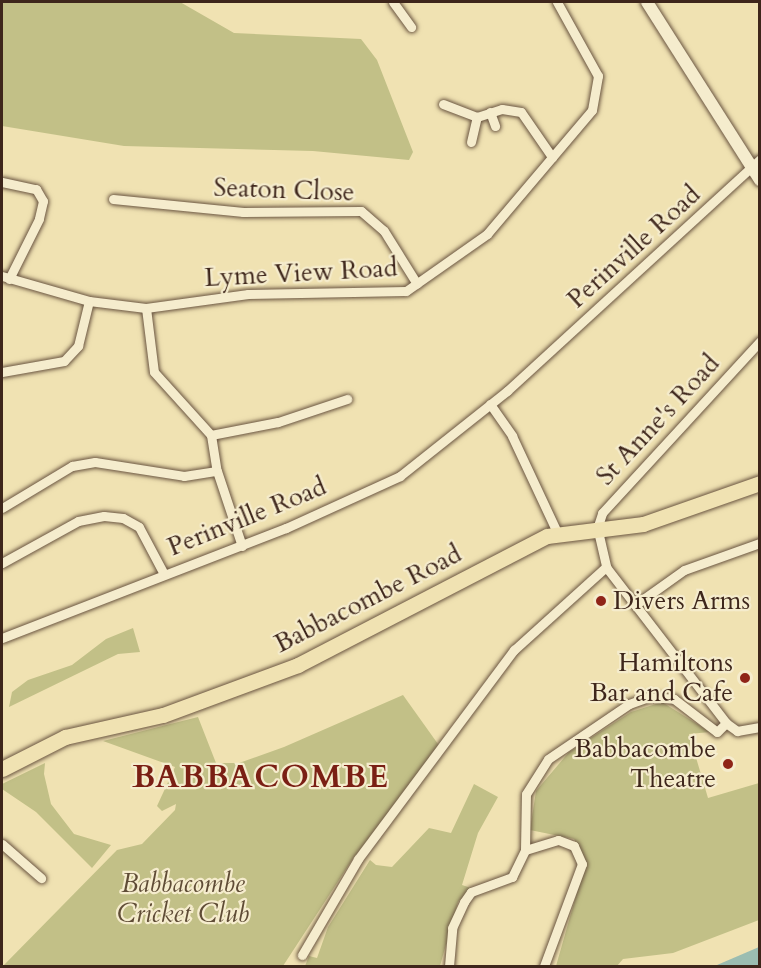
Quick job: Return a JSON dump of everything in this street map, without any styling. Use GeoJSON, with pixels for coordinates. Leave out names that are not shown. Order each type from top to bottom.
{"type":"FeatureCollection","features":[{"type":"Feature","properties":{"kind":"main road","name":"Babbacombe Road"},"geometry":{"type":"LineString","coordinates":[[2,769],[65,737],[164,715],[298,665],[469,574],[558,534],[597,532],[643,524],[759,483]]}},
{"type":"Feature","properties":{"kind":"street"},"geometry":{"type":"LineString","coordinates":[[393,2],[411,27]]}},
{"type":"Feature","properties":{"kind":"street","name":"Lyme View Road"},"geometry":{"type":"LineString","coordinates":[[5,278],[89,301],[146,308],[248,294],[394,293],[417,284],[487,234],[592,110],[598,76],[556,2]]}},
{"type":"Feature","properties":{"kind":"street"},"geometry":{"type":"LineString","coordinates":[[646,2],[756,163],[759,180]]}},
{"type":"Feature","properties":{"kind":"street"},"geometry":{"type":"LineString","coordinates":[[442,104],[477,117],[490,112],[512,109],[521,112],[552,157]]}},
{"type":"Feature","properties":{"kind":"street"},"geometry":{"type":"LineString","coordinates":[[490,112],[495,126]]}},
{"type":"Feature","properties":{"kind":"street"},"geometry":{"type":"LineString","coordinates":[[471,142],[477,117]]}},
{"type":"Feature","properties":{"kind":"street","name":"Perinville Road"},"geometry":{"type":"LineString","coordinates":[[2,638],[242,546],[400,476],[490,404],[756,163]]}},
{"type":"Feature","properties":{"kind":"street"},"geometry":{"type":"LineString","coordinates":[[2,182],[36,189],[43,201],[39,219],[5,278]]}},
{"type":"Feature","properties":{"kind":"street","name":"Seaton Close"},"geometry":{"type":"LineString","coordinates":[[113,199],[243,212],[361,211],[384,231],[417,284]]}},
{"type":"Feature","properties":{"kind":"street"},"geometry":{"type":"LineString","coordinates":[[2,372],[64,361],[78,346],[89,301]]}},
{"type":"Feature","properties":{"kind":"street"},"geometry":{"type":"LineString","coordinates":[[146,308],[154,372],[211,435],[217,471],[242,546]]}},
{"type":"Feature","properties":{"kind":"street","name":"St Anne's Road"},"geometry":{"type":"LineString","coordinates":[[597,532],[602,513],[759,341]]}},
{"type":"Feature","properties":{"kind":"street"},"geometry":{"type":"LineString","coordinates":[[211,435],[278,422],[347,399]]}},
{"type":"Feature","properties":{"kind":"street"},"geometry":{"type":"LineString","coordinates":[[490,404],[513,436],[558,534]]}},
{"type":"Feature","properties":{"kind":"street"},"geometry":{"type":"LineString","coordinates":[[2,508],[72,466],[94,462],[184,476],[217,471]]}},
{"type":"Feature","properties":{"kind":"street"},"geometry":{"type":"LineString","coordinates":[[2,563],[78,521],[104,516],[123,518],[139,527],[164,574]]}},
{"type":"Feature","properties":{"kind":"street"},"geometry":{"type":"LineString","coordinates":[[597,532],[606,567],[726,723],[737,731],[759,726]]}},
{"type":"Feature","properties":{"kind":"street"},"geometry":{"type":"LineString","coordinates":[[635,605],[684,570],[759,543]]}},
{"type":"Feature","properties":{"kind":"street"},"geometry":{"type":"LineString","coordinates":[[302,955],[358,859],[514,650],[606,567]]}},
{"type":"Feature","properties":{"kind":"street"},"geometry":{"type":"LineString","coordinates":[[449,966],[452,928],[464,902],[471,892],[512,877],[525,850],[526,794],[548,759],[629,704],[648,698],[674,699],[717,732],[726,723]]}},
{"type":"Feature","properties":{"kind":"street"},"geometry":{"type":"LineString","coordinates":[[525,850],[558,840],[574,846],[582,864],[544,966]]}},
{"type":"Feature","properties":{"kind":"street"},"geometry":{"type":"LineString","coordinates":[[2,844],[41,878]]}},
{"type":"Feature","properties":{"kind":"green space"},"geometry":{"type":"Polygon","coordinates":[[[2,2],[180,2],[234,33],[361,39],[377,60],[413,152],[409,160],[313,151],[124,146],[2,126],[2,2]]]}},
{"type":"Feature","properties":{"kind":"green space"},"geometry":{"type":"Polygon","coordinates":[[[133,628],[140,652],[118,654],[9,707],[12,692],[28,680],[72,665],[106,639],[133,628]]]}},
{"type":"Feature","properties":{"kind":"green space","name":"Babbacombe Cricket Club"},"geometry":{"type":"Polygon","coordinates":[[[403,695],[443,751],[354,857],[283,966],[3,966],[117,850],[142,844],[175,810],[176,804],[162,811],[157,806],[175,767],[103,741],[198,717],[216,763],[239,763],[284,747],[403,695]]]}},
{"type":"Feature","properties":{"kind":"green space"},"geometry":{"type":"Polygon","coordinates":[[[662,702],[710,732],[689,734],[708,798],[759,783],[759,920],[673,953],[623,959],[617,966],[556,966],[586,861],[574,839],[530,830],[536,791],[569,752],[631,712],[662,702]]]}},
{"type":"Feature","properties":{"kind":"green space"},"geometry":{"type":"Polygon","coordinates":[[[45,763],[44,774],[51,804],[74,834],[111,845],[92,868],[36,812],[2,789],[2,784],[45,763]]]}},
{"type":"Feature","properties":{"kind":"green space"},"geometry":{"type":"Polygon","coordinates":[[[474,784],[498,797],[478,833],[462,885],[471,888],[458,902],[440,966],[305,966],[309,956],[317,958],[328,927],[370,860],[376,865],[392,867],[429,828],[451,833],[474,784]]]}},
{"type":"Feature","properties":{"kind":"water"},"geometry":{"type":"Polygon","coordinates":[[[759,947],[759,966],[713,966],[717,965],[759,947]]]}},
{"type":"Feature","properties":{"kind":"place","name":"Divers Arms"},"geometry":{"type":"Point","coordinates":[601,601]}},
{"type":"Feature","properties":{"kind":"place","name":"Hamiltons Bar and Cafe"},"geometry":{"type":"Point","coordinates":[745,678]}},
{"type":"Feature","properties":{"kind":"place","name":"Babbacombe Theatre"},"geometry":{"type":"Point","coordinates":[728,764]}},
{"type":"Feature","properties":{"kind":"district","name":"BABBACOMBE"},"geometry":{"type":"Point","coordinates":[261,777]}}]}
